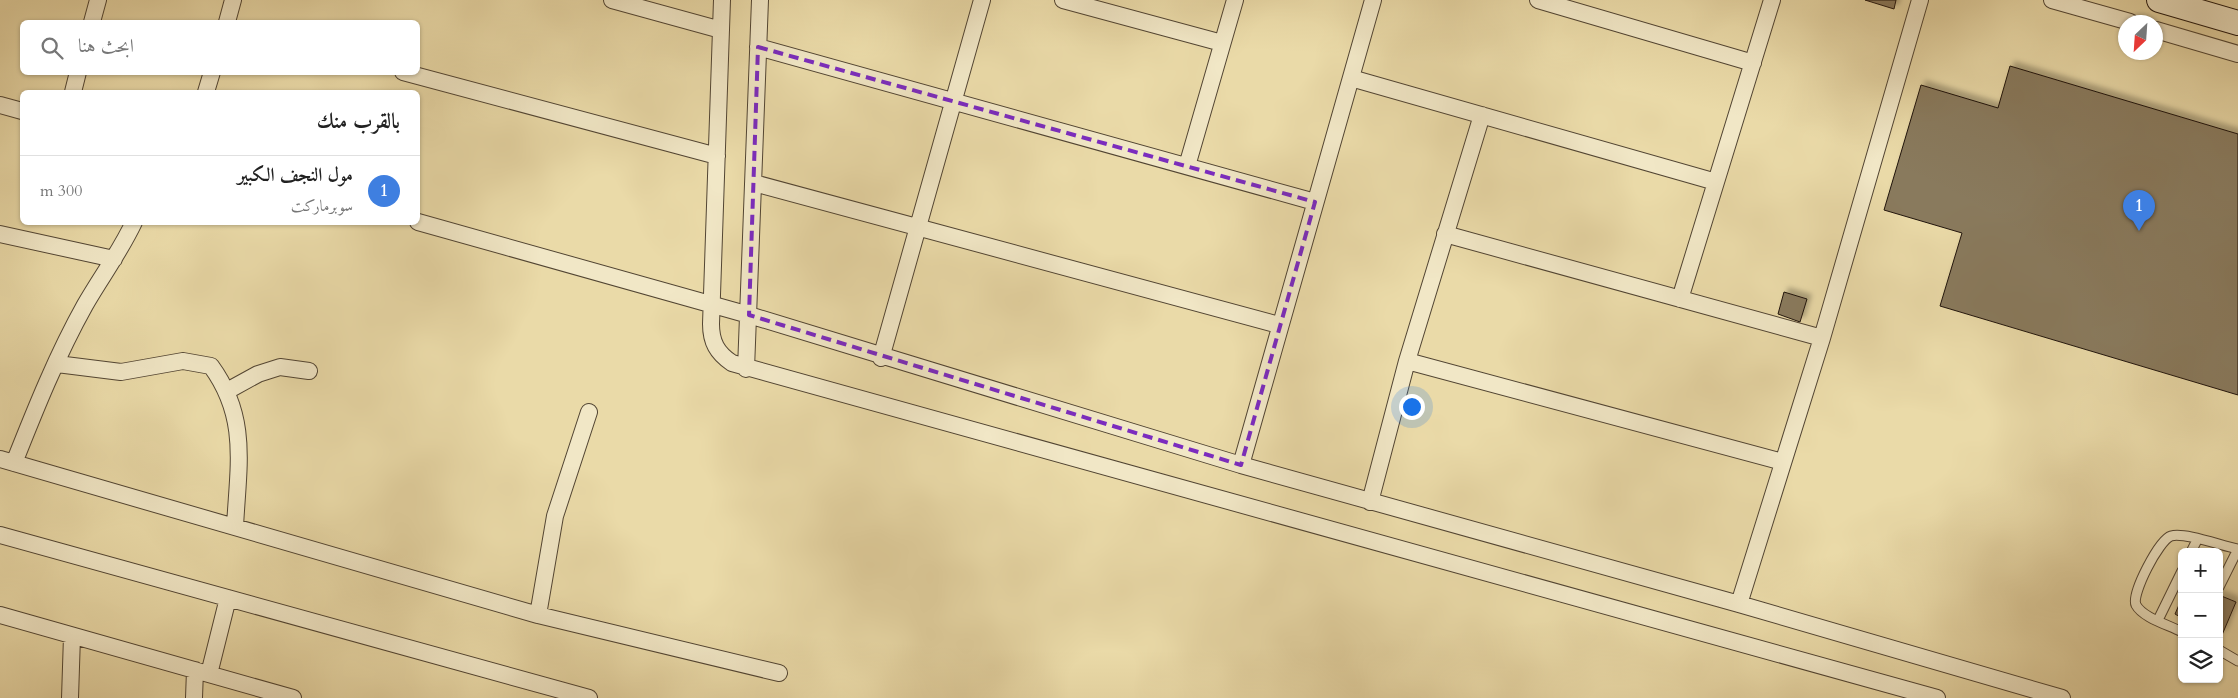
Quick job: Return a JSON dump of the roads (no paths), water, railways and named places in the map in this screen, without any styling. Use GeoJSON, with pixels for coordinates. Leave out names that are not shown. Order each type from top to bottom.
{"type":"FeatureCollection","features":[{"type":"Feature","properties":{"kind":"main road"},"geometry":{"type":"LineString","coordinates":[[2167,2],[2238,23]]}},
{"type":"Feature","properties":{"kind":"street"},"geometry":{"type":"LineString","coordinates":[[93,20],[98,0]]}},
{"type":"Feature","properties":{"kind":"street"},"geometry":{"type":"LineString","coordinates":[[228,20],[233,0]]}},
{"type":"Feature","properties":{"kind":"street"},"geometry":{"type":"LineString","coordinates":[[612,0],[721,30]]}},
{"type":"Feature","properties":{"kind":"street"},"geometry":{"type":"LineString","coordinates":[[722,0],[711,337],[720,355],[732,364],[1937,698]]}},
{"type":"Feature","properties":{"kind":"street"},"geometry":{"type":"LineString","coordinates":[[746,369],[760,0]]}},
{"type":"Feature","properties":{"kind":"street"},"geometry":{"type":"LineString","coordinates":[[881,358],[982,0]]}},
{"type":"Feature","properties":{"kind":"street"},"geometry":{"type":"LineString","coordinates":[[1063,0],[1222,43]]}},
{"type":"Feature","properties":{"kind":"street"},"geometry":{"type":"LineString","coordinates":[[1187,166],[1235,0]]}},
{"type":"Feature","properties":{"kind":"street"},"geometry":{"type":"LineString","coordinates":[[1241,465],[1279,325],[1373,0]]}},
{"type":"Feature","properties":{"kind":"street"},"geometry":{"type":"LineString","coordinates":[[1538,0],[1753,63]]}},
{"type":"Feature","properties":{"kind":"street"},"geometry":{"type":"LineString","coordinates":[[1680,299],[1772,0]]}},
{"type":"Feature","properties":{"kind":"street"},"geometry":{"type":"LineString","coordinates":[[1739,604],[1822,338],[1920,0]]}},
{"type":"Feature","properties":{"kind":"street"},"geometry":{"type":"LineString","coordinates":[[2052,0],[2118,19]]}},
{"type":"Feature","properties":{"kind":"street"},"geometry":{"type":"LineString","coordinates":[[2163,32],[2238,54]]}},
{"type":"Feature","properties":{"kind":"street"},"geometry":{"type":"LineString","coordinates":[[758,47],[1315,202]]}},
{"type":"Feature","properties":{"kind":"street"},"geometry":{"type":"LineString","coordinates":[[74,90],[77,75]]}},
{"type":"Feature","properties":{"kind":"street"},"geometry":{"type":"LineString","coordinates":[[207,90],[211,75]]}},
{"type":"Feature","properties":{"kind":"street"},"geometry":{"type":"LineString","coordinates":[[414,75],[717,156]]}},
{"type":"Feature","properties":{"kind":"street"},"geometry":{"type":"LineString","coordinates":[[1351,78],[1716,182]]}},
{"type":"Feature","properties":{"kind":"street"},"geometry":{"type":"LineString","coordinates":[[0,105],[20,111]]}},
{"type":"Feature","properties":{"kind":"street"},"geometry":{"type":"LineString","coordinates":[[1370,502],[1407,361],[1482,115]]}},
{"type":"Feature","properties":{"kind":"street"},"geometry":{"type":"LineString","coordinates":[[754,183],[1279,325]]}},
{"type":"Feature","properties":{"kind":"street"},"geometry":{"type":"LineString","coordinates":[[420,223],[749,315],[881,358],[1241,465],[1739,604],[2009,691],[2062,698]]}},
{"type":"Feature","properties":{"kind":"street"},"geometry":{"type":"LineString","coordinates":[[132,225],[114,259],[85,305],[37,406],[7,461],[538,615],[778,673]]}},
{"type":"Feature","properties":{"kind":"street"},"geometry":{"type":"LineString","coordinates":[[0,234],[114,259]]}},
{"type":"Feature","properties":{"kind":"street"},"geometry":{"type":"LineString","coordinates":[[1445,234],[1822,338]]}},
{"type":"Feature","properties":{"kind":"street"},"geometry":{"type":"LineString","coordinates":[[57,364],[121,372],[183,361],[211,366],[227,391],[236,416],[240,449],[235,527]]}},
{"type":"Feature","properties":{"kind":"street"},"geometry":{"type":"LineString","coordinates":[[1407,361],[1783,462]]}},
{"type":"Feature","properties":{"kind":"street"},"geometry":{"type":"LineString","coordinates":[[227,391],[258,374],[280,367],[309,371]]}},
{"type":"Feature","properties":{"kind":"street"},"geometry":{"type":"LineString","coordinates":[[538,615],[555,516],[590,412]]}},
{"type":"Feature","properties":{"kind":"street"},"geometry":{"type":"LineString","coordinates":[[0,535],[589,698]]}},
{"type":"Feature","properties":{"kind":"street"},"geometry":{"type":"LineString","coordinates":[[194,698],[228,598]]}},
{"type":"Feature","properties":{"kind":"street"},"geometry":{"type":"LineString","coordinates":[[0,615],[293,698]]}},
{"type":"Feature","properties":{"kind":"street"},"geometry":{"type":"LineString","coordinates":[[70,698],[72,636]]}},
{"type":"Feature","properties":{"kind":"lane"},"geometry":{"type":"LineString","coordinates":[[2178,630],[2137,607],[2136,591],[2163,541],[2176,536],[2238,549],[2223,580]]}},
{"type":"Feature","properties":{"kind":"lane"},"geometry":{"type":"LineString","coordinates":[[2193,548],[2196,540]]}},
{"type":"Feature","properties":{"kind":"lane"},"geometry":{"type":"LineString","coordinates":[[2158,620],[2178,579]]}},
{"type":"Feature","properties":{"kind":"lane"},"geometry":{"type":"LineString","coordinates":[[2223,652],[2238,661]]}},
{"type":"Feature","properties":{"kind":"place","name":"مول النجف الكبير"},"geometry":{"type":"Point","coordinates":[2139,231]}}]}
